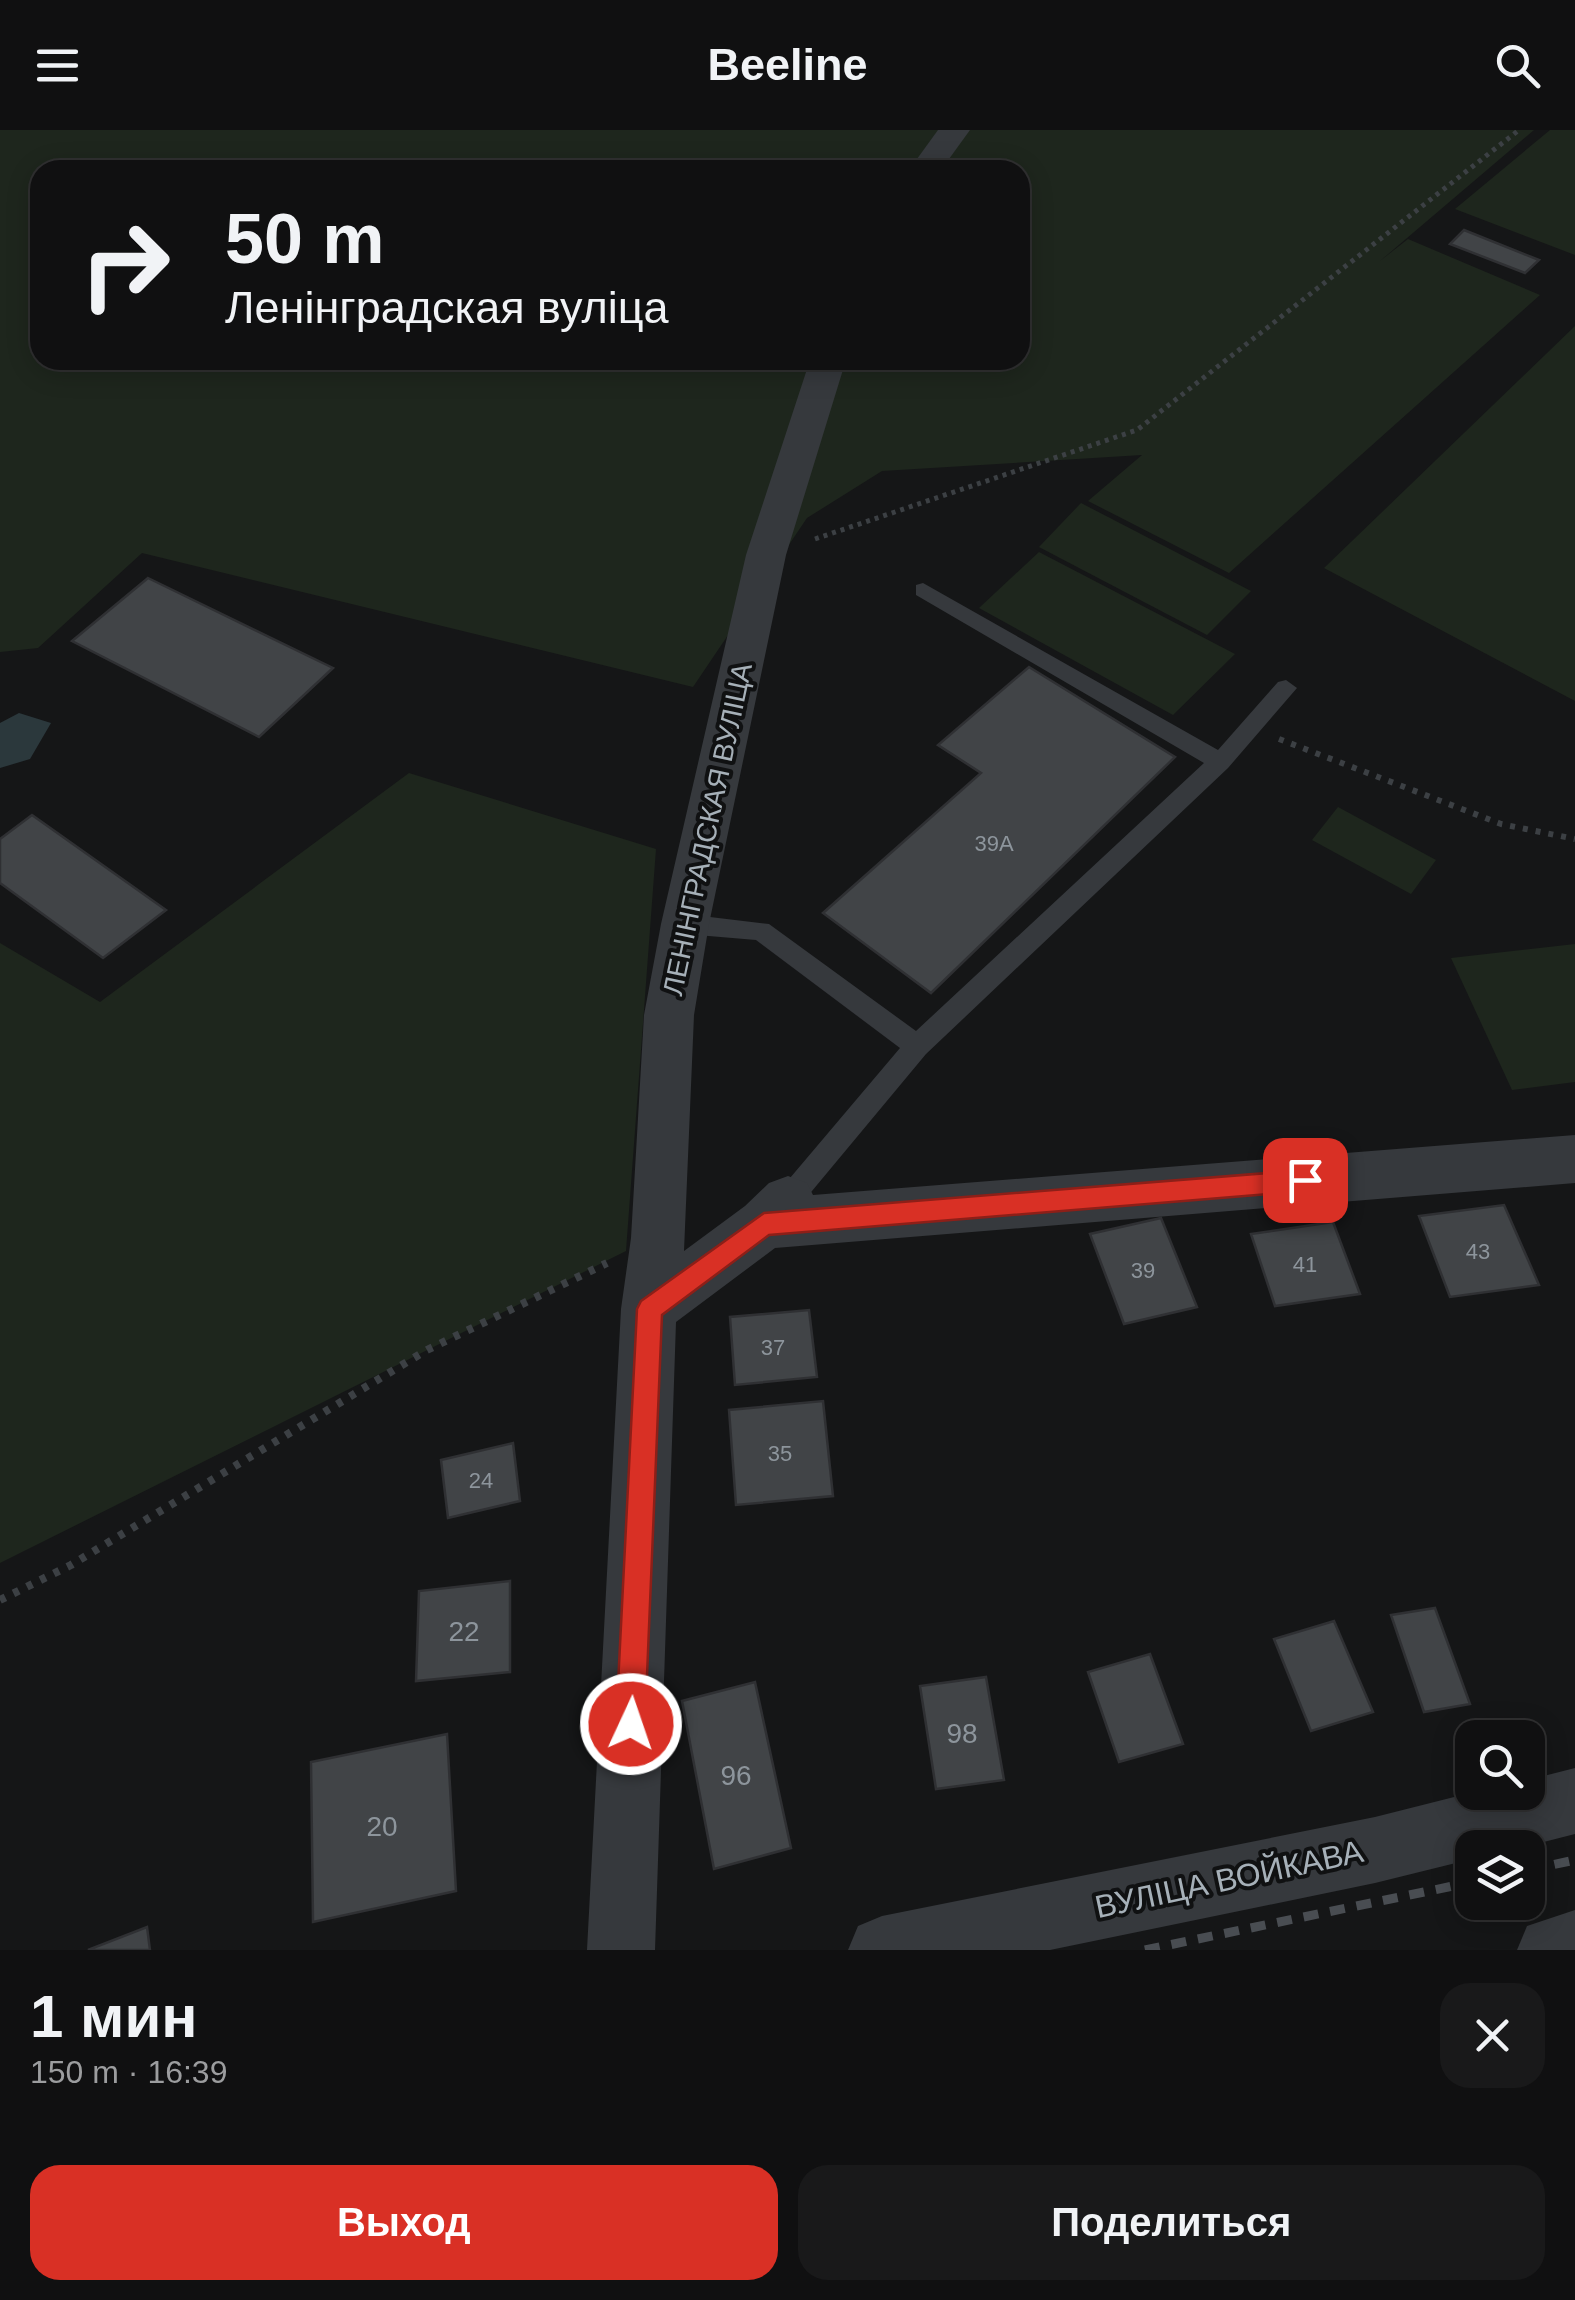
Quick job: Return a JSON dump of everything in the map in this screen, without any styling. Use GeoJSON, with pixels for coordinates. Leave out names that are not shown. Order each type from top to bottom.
{"type":"FeatureCollection","features":[{"type":"Feature","properties":{"kind":"street"},"geometry":{"type":"LineString","coordinates":[[933,160],[954,130]]}},
{"type":"Feature","properties":{"kind":"street","name":"ЛЕНІНГРАДСКАЯ ВУЛІЦА"},"geometry":{"type":"LineString","coordinates":[[620,1950],[668,1015],[684,924],[766,555],[825,370]]}},
{"type":"Feature","properties":{"kind":"street"},"geometry":{"type":"LineString","coordinates":[[650,1309],[776,1212],[1575,1159]]}},
{"type":"Feature","properties":{"kind":"street","name":"ВУЛІЦА ВОЙКАВА"},"geometry":{"type":"LineString","coordinates":[[882,1950],[1375,1850],[1575,1801]]}},
{"type":"Feature","properties":{"kind":"street"},"geometry":{"type":"LineString","coordinates":[[1551,1950],[1575,1944]]}},
{"type":"Feature","properties":{"kind":"lane"},"geometry":{"type":"LineString","coordinates":[[923,590],[1220,762]]}},
{"type":"Feature","properties":{"kind":"lane"},"geometry":{"type":"LineString","coordinates":[[776,1212],[917,1046],[1220,762],[1286,688]]}},
{"type":"Feature","properties":{"kind":"lane"},"geometry":{"type":"LineString","coordinates":[[684,924],[762,930],[917,1046]]}},
{"type":"Feature","properties":{"kind":"path"},"geometry":{"type":"LineString","coordinates":[[766,555],[1137,430],[1519,130]]}},
{"type":"Feature","properties":{"kind":"path"},"geometry":{"type":"LineString","coordinates":[[1250,728],[1501,824],[1575,839]]}},
{"type":"Feature","properties":{"kind":"path"},"geometry":{"type":"LineString","coordinates":[[0,1600],[70,1565],[427,1350],[658,1238]]}},
{"type":"Feature","properties":{"kind":"shaded area"},"geometry":{"type":"Polygon","coordinates":[[[0,130],[1534,130],[1380,261],[1408,239],[1540,295],[1229,573],[1088,501],[1142,455],[882,471],[807,518],[693,687],[142,553],[38,648],[0,652],[0,130]]]}},
{"type":"Feature","properties":{"kind":"shaded area"},"geometry":{"type":"Polygon","coordinates":[[[1550,130],[1575,130],[1575,255],[1455,209],[1550,130]]]}},
{"type":"Feature","properties":{"kind":"shaded area"},"geometry":{"type":"Polygon","coordinates":[[[1575,326],[1575,701],[1324,568],[1575,326]]]}},
{"type":"Feature","properties":{"kind":"shaded area"},"geometry":{"type":"Polygon","coordinates":[[[1081,503],[1251,591],[1207,635],[1039,547],[1081,503]]]}},
{"type":"Feature","properties":{"kind":"shaded area"},"geometry":{"type":"Polygon","coordinates":[[[1039,552],[1235,654],[1173,715],[979,608],[1039,552]]]}},
{"type":"Feature","properties":{"kind":"shaded area"},"geometry":{"type":"Polygon","coordinates":[[[19,713],[51,723],[30,759],[0,768],[0,723],[19,713]]]}},
{"type":"Feature","properties":{"kind":"shaded area"},"geometry":{"type":"Polygon","coordinates":[[[409,773],[656,849],[626,1251],[0,1563],[0,943],[100,1002],[409,773]]]}},
{"type":"Feature","properties":{"kind":"shaded area"},"geometry":{"type":"Polygon","coordinates":[[[1338,807],[1436,860],[1411,894],[1312,840],[1338,807]]]}},
{"type":"Feature","properties":{"kind":"shaded area"},"geometry":{"type":"Polygon","coordinates":[[[1575,944],[1575,1082],[1512,1090],[1451,958],[1575,944]]]}},
{"type":"Feature","properties":{"kind":"building"},"geometry":{"type":"Polygon","coordinates":[[[1464,230],[1539,260],[1525,273],[1450,244],[1464,230]]]}},
{"type":"Feature","properties":{"kind":"building"},"geometry":{"type":"Polygon","coordinates":[[[148,578],[333,668],[259,737],[72,641],[148,578]]]}},
{"type":"Feature","properties":{"kind":"building"},"geometry":{"type":"Polygon","coordinates":[[[1029,667],[1175,757],[931,993],[823,913],[981,773],[938,745],[1029,667]]]}},
{"type":"Feature","properties":{"kind":"building"},"geometry":{"type":"Polygon","coordinates":[[[32,815],[166,910],[103,958],[0,883],[0,839],[32,815]]]}},
{"type":"Feature","properties":{"kind":"building"},"geometry":{"type":"Polygon","coordinates":[[[1504,1205],[1539,1285],[1450,1297],[1419,1216],[1504,1205]]]}},
{"type":"Feature","properties":{"kind":"building"},"geometry":{"type":"Polygon","coordinates":[[[1161,1218],[1197,1307],[1124,1324],[1090,1234],[1161,1218]]]}},
{"type":"Feature","properties":{"kind":"building"},"geometry":{"type":"Polygon","coordinates":[[[1333,1222],[1360,1294],[1275,1306],[1251,1234],[1333,1222]]]}},
{"type":"Feature","properties":{"kind":"building"},"geometry":{"type":"Polygon","coordinates":[[[809,1310],[817,1377],[735,1385],[730,1317],[809,1310]]]}},
{"type":"Feature","properties":{"kind":"building"},"geometry":{"type":"Polygon","coordinates":[[[823,1401],[833,1496],[736,1505],[729,1410],[823,1401]]]}},
{"type":"Feature","properties":{"kind":"building"},"geometry":{"type":"Polygon","coordinates":[[[513,1443],[520,1501],[448,1518],[441,1460],[513,1443]]]}},
{"type":"Feature","properties":{"kind":"building"},"geometry":{"type":"Polygon","coordinates":[[[510,1581],[510,1672],[416,1681],[419,1591],[510,1581]]]}},
{"type":"Feature","properties":{"kind":"building"},"geometry":{"type":"Polygon","coordinates":[[[1435,1608],[1470,1704],[1424,1712],[1391,1615],[1435,1608]]]}},
{"type":"Feature","properties":{"kind":"building"},"geometry":{"type":"Polygon","coordinates":[[[1334,1621],[1373,1712],[1311,1731],[1274,1639],[1334,1621]]]}},
{"type":"Feature","properties":{"kind":"building"},"geometry":{"type":"Polygon","coordinates":[[[1150,1654],[1183,1744],[1119,1762],[1088,1672],[1150,1654]]]}},
{"type":"Feature","properties":{"kind":"building"},"geometry":{"type":"Polygon","coordinates":[[[986,1677],[1004,1780],[936,1789],[920,1686],[986,1677]]]}},
{"type":"Feature","properties":{"kind":"building"},"geometry":{"type":"Polygon","coordinates":[[[755,1682],[791,1848],[714,1869],[682,1701],[755,1682]]]}},
{"type":"Feature","properties":{"kind":"building"},"geometry":{"type":"Polygon","coordinates":[[[447,1734],[456,1891],[313,1922],[311,1762],[447,1734]]]}},
{"type":"Feature","properties":{"kind":"building"},"geometry":{"type":"Polygon","coordinates":[[[147,1927],[150,1950],[88,1950],[147,1927]]]}},
{"type":"Feature","properties":{"kind":"railway"},"geometry":{"type":"LineString","coordinates":[[1545,1866],[1575,1860]]}},
{"type":"Feature","properties":{"kind":"railway"},"geometry":{"type":"LineString","coordinates":[[1145,1950],[1455,1886]]}},
{"type":"Feature","properties":{"kind":"route"},"geometry":{"type":"LineString","coordinates":[[631,1724],[650,1309],[764,1224],[1305,1180]]}}]}
